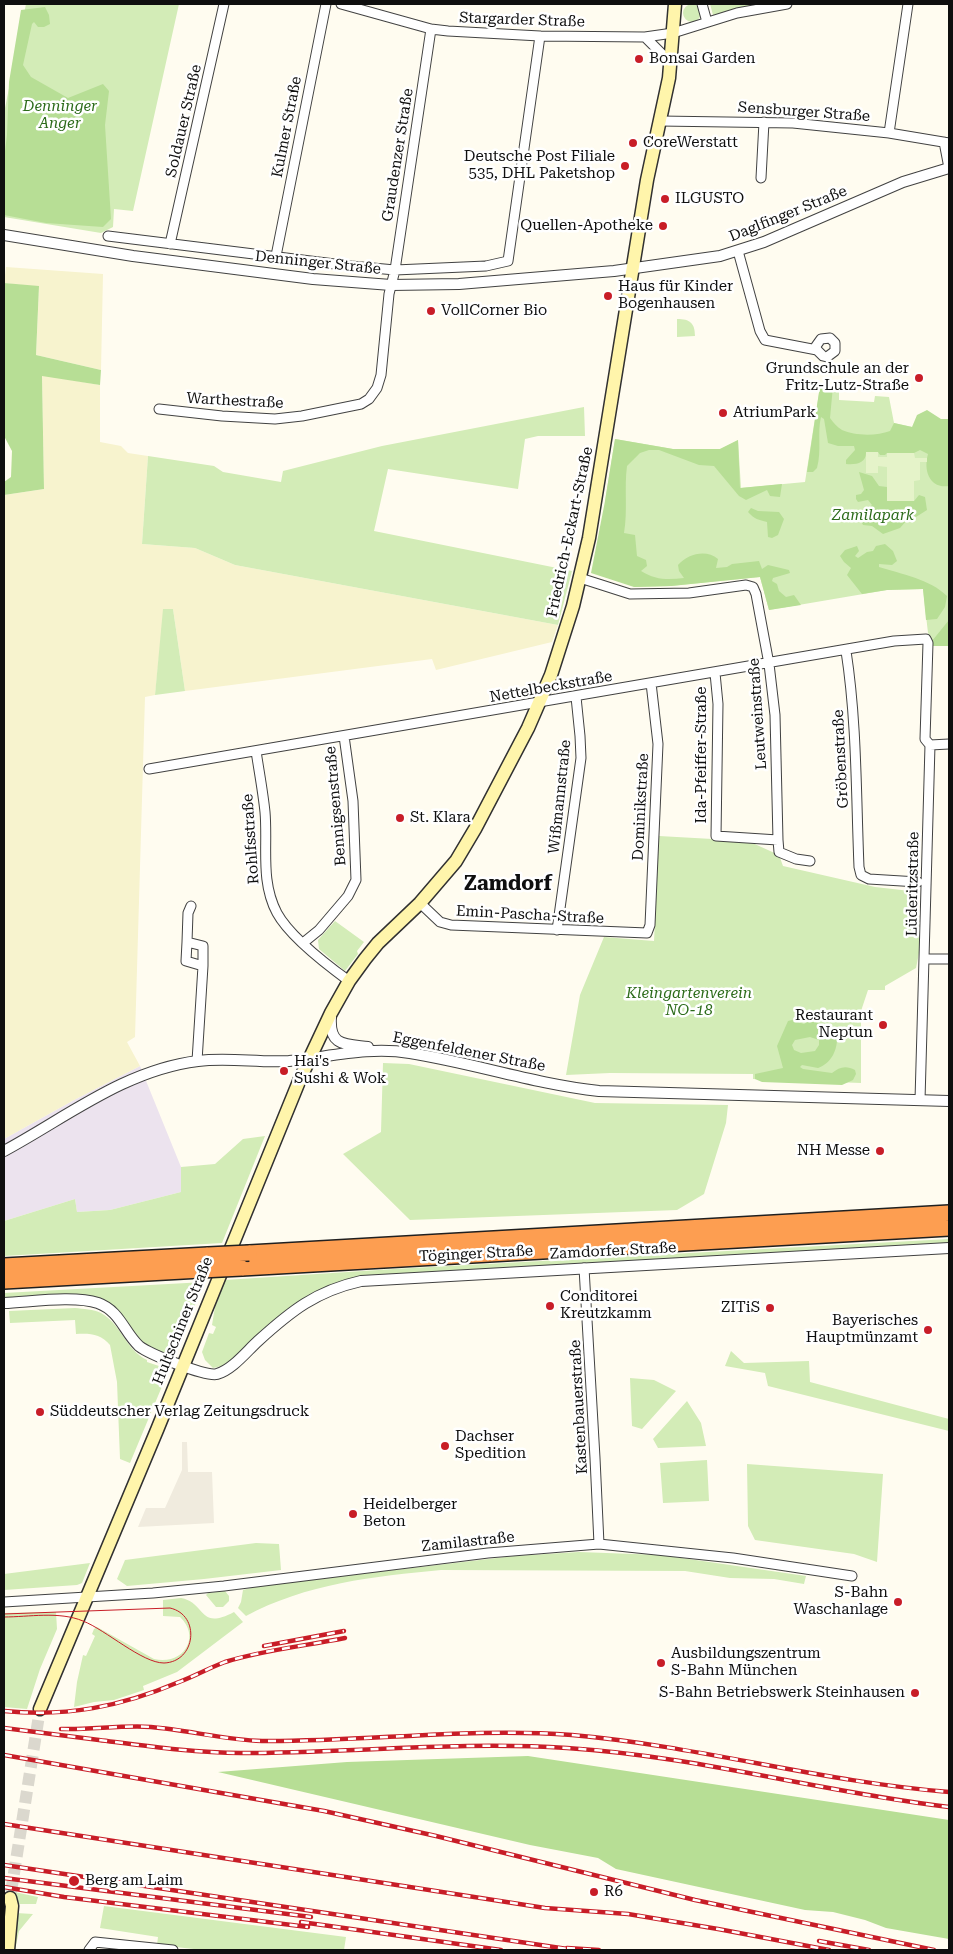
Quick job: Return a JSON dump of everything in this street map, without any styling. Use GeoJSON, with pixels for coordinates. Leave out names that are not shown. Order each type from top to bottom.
{"type":"FeatureCollection","features":[{"type":"Feature","properties":{"kind":"highway","name":"Töginger Straße"},"geometry":{"type":"LineString","coordinates":[[4,1266],[949,1213]]}},
{"type":"Feature","properties":{"kind":"highway","name":"Töginger Straße"},"geometry":{"type":"LineString","coordinates":[[4,1281],[949,1228]]}},
{"type":"Feature","properties":{"kind":"main road","name":"Friedrich-Eckart-Straße"},"geometry":{"type":"LineString","coordinates":[[310,1057],[349,981],[378,943],[420,903],[456,861],[475,829],[540,702],[560,651],[580,578],[597,492],[646,180],[667,94],[672,60],[674,4]]}},
{"type":"Feature","properties":{"kind":"main road","name":"Hultschiner Straße"},"geometry":{"type":"LineString","coordinates":[[40,1709],[310,1057]]}},
{"type":"Feature","properties":{"kind":"main road"},"geometry":{"type":"LineString","coordinates":[[4,1921],[11,1895],[12,1906],[8,1950]]}},
{"type":"Feature","properties":{"kind":"street","name":"Soldauer Straße"},"geometry":{"type":"LineString","coordinates":[[170,244],[224,4]]}},
{"type":"Feature","properties":{"kind":"street","name":"Kulmer Straße"},"geometry":{"type":"LineString","coordinates":[[276,256],[326,4]]}},
{"type":"Feature","properties":{"kind":"street","name":"Stargarder Straße"},"geometry":{"type":"LineString","coordinates":[[341,4],[431,29],[540,36],[645,37],[674,34],[737,13],[787,4]]}},
{"type":"Feature","properties":{"kind":"street"},"geometry":{"type":"LineString","coordinates":[[702,4],[706,22]]}},
{"type":"Feature","properties":{"kind":"street"},"geometry":{"type":"LineString","coordinates":[[890,133],[908,4]]}},
{"type":"Feature","properties":{"kind":"street","name":"Graudenzer Straße"},"geometry":{"type":"LineString","coordinates":[[391,285],[395,270],[431,29]]}},
{"type":"Feature","properties":{"kind":"street","name":"Denninger Straße"},"geometry":{"type":"LineString","coordinates":[[108,236],[395,270],[486,266],[508,262],[540,36]]}},
{"type":"Feature","properties":{"kind":"street"},"geometry":{"type":"LineString","coordinates":[[645,37],[665,57],[672,60]]}},
{"type":"Feature","properties":{"kind":"street","name":"Sensburger Straße"},"geometry":{"type":"LineString","coordinates":[[660,121],[764,122],[824,126],[890,133],[947,142],[949,168]]}},
{"type":"Feature","properties":{"kind":"street"},"geometry":{"type":"LineString","coordinates":[[761,178],[764,122]]}},
{"type":"Feature","properties":{"kind":"street","name":"Daglfinger Straße"},"geometry":{"type":"LineString","coordinates":[[632,269],[688,262],[738,251],[764,242],[903,182],[949,168]]}},
{"type":"Feature","properties":{"kind":"street","name":"Denninger Straße"},"geometry":{"type":"LineString","coordinates":[[4,235],[152,259],[313,279],[391,285],[459,284],[632,269]]}},
{"type":"Feature","properties":{"kind":"street"},"geometry":{"type":"LineString","coordinates":[[738,251],[760,331],[765,340],[788,346],[817,350]]}},
{"type":"Feature","properties":{"kind":"street","name":"Warthestraße"},"geometry":{"type":"LineString","coordinates":[[159,409],[275,420],[361,404],[377,388],[381,375],[391,285]]}},
{"type":"Feature","properties":{"kind":"street","name":"Leutweinstraße"},"geometry":{"type":"LineString","coordinates":[[580,578],[630,594],[689,593],[746,585],[753,587],[756,594],[769,664],[775,715],[778,840]]}},
{"type":"Feature","properties":{"kind":"street","name":"Nettelbeckstraße"},"geometry":{"type":"LineString","coordinates":[[149,769],[894,642],[926,639],[928,643],[927,670]]}},
{"type":"Feature","properties":{"kind":"street","name":"Gröbenstraße"},"geometry":{"type":"LineString","coordinates":[[846,651],[850,673],[855,756],[858,867],[869,880],[918,882]]}},
{"type":"Feature","properties":{"kind":"street","name":"Lüderitzstraße"},"geometry":{"type":"LineString","coordinates":[[920,1100],[930,746],[925,739],[927,670]]}},
{"type":"Feature","properties":{"kind":"street","name":"Ida-Pfeiffer-Straße"},"geometry":{"type":"LineString","coordinates":[[715,673],[718,704],[716,836],[778,840]]}},
{"type":"Feature","properties":{"kind":"street","name":"Dominikstraße"},"geometry":{"type":"LineString","coordinates":[[647,933],[650,925],[658,744],[651,683]]}},
{"type":"Feature","properties":{"kind":"street","name":"Wißmannstraße"},"geometry":{"type":"LineString","coordinates":[[557,930],[580,758],[576,697]]}},
{"type":"Feature","properties":{"kind":"street","name":"Bennigsenstraße"},"geometry":{"type":"LineString","coordinates":[[303,943],[319,930],[348,896],[356,880],[353,801],[344,736]]}},
{"type":"Feature","properties":{"kind":"street"},"geometry":{"type":"LineString","coordinates":[[930,746],[949,744]]}},
{"type":"Feature","properties":{"kind":"street","name":"Rohlfsstraße"},"geometry":{"type":"LineString","coordinates":[[256,751],[265,812],[268,889],[277,913],[287,928],[349,981]]}},
{"type":"Feature","properties":{"kind":"street"},"geometry":{"type":"LineString","coordinates":[[778,840],[779,852],[796,859],[810,861]]}},
{"type":"Feature","properties":{"kind":"street","name":"Emin-Pascha-Straße"},"geometry":{"type":"LineString","coordinates":[[420,903],[440,922],[451,925],[647,933]]}},
{"type":"Feature","properties":{"kind":"street"},"geometry":{"type":"LineString","coordinates":[[191,906],[188,913],[186,961],[204,966]]}},
{"type":"Feature","properties":{"kind":"street"},"geometry":{"type":"LineString","coordinates":[[187,942],[204,946],[197,1061]]}},
{"type":"Feature","properties":{"kind":"street"},"geometry":{"type":"LineString","coordinates":[[925,959],[949,959]]}},
{"type":"Feature","properties":{"kind":"street"},"geometry":{"type":"LineString","coordinates":[[331,1014],[330,1029],[335,1040],[343,1043],[382,1048],[388,1051]]}},
{"type":"Feature","properties":{"kind":"street","name":"Eggenfeldener Straße"},"geometry":{"type":"LineString","coordinates":[[4,1151],[96,1096],[149,1072],[197,1061],[232,1059],[289,1061],[355,1052],[388,1051],[410,1053],[560,1085],[599,1091],[949,1101]]}},
{"type":"Feature","properties":{"kind":"street","name":"Zamdorfer Straße"},"geometry":{"type":"LineString","coordinates":[[4,1303],[77,1299],[97,1303],[113,1312],[141,1347],[210,1374],[225,1370],[292,1311],[322,1293],[350,1284],[372,1280],[949,1248]]}},
{"type":"Feature","properties":{"kind":"street","name":"Kastenbauerstraße"},"geometry":{"type":"LineString","coordinates":[[584,1268],[599,1544]]}},
{"type":"Feature","properties":{"kind":"street","name":"Zamilastraße"},"geometry":{"type":"LineString","coordinates":[[4,1602],[147,1594],[488,1553],[599,1544],[733,1558],[852,1576]]}},
{"type":"Feature","properties":{"kind":"street"},"geometry":{"type":"LineString","coordinates":[[90,1950],[95,1942],[173,1950]]}},
{"type":"Feature","properties":{"kind":"shaded area"},"geometry":{"type":"Polygon","coordinates":[[[6,267],[103,274],[101,370],[36,355],[39,287],[4,283],[6,267]]]}},
{"type":"Feature","properties":{"kind":"shaded area"},"geometry":{"type":"Polygon","coordinates":[[[42,375],[100,385],[100,442],[121,446],[128,453],[148,456],[142,544],[195,548],[235,565],[558,625],[552,642],[436,670],[432,659],[185,691],[173,609],[164,609],[155,695],[145,697],[135,1037],[127,1042],[140,1066],[4,1139],[4,495],[44,489],[42,375]]]}},
{"type":"Feature","properties":{"kind":"shaded area"},"geometry":{"type":"Polygon","coordinates":[[[140,1066],[181,1167],[181,1192],[110,1210],[77,1212],[75,1199],[4,1221],[4,1139],[140,1066]]]}},
{"type":"Feature","properties":{"kind":"shaded area"},"geometry":{"type":"Polygon","coordinates":[[[182,1442],[187,1442],[188,1472],[212,1472],[214,1523],[138,1527],[146,1508],[165,1508],[182,1470],[182,1442]]]}},
{"type":"Feature","properties":{"kind":"green space","name":"Denninger Anger"},"geometry":{"type":"Polygon","coordinates":[[[26,4],[179,4],[133,211],[114,209],[113,227],[101,233],[4,217],[4,113],[26,4]]]}},
{"type":"Feature","properties":{"kind":"green space"},"geometry":{"type":"Polygon","coordinates":[[[688,4],[696,4],[701,9],[699,20],[688,22],[683,17],[683,9],[688,4]]]}},
{"type":"Feature","properties":{"kind":"green space"},"geometry":{"type":"Polygon","coordinates":[[[710,4],[765,4],[713,15],[710,4]]]}},
{"type":"Feature","properties":{"kind":"green space","name":"Denninger Anger"},"geometry":{"type":"Polygon","coordinates":[[[45,7],[49,15],[50,24],[38,27],[34,22],[32,24],[23,65],[31,77],[68,98],[103,84],[109,91],[105,125],[111,219],[103,227],[46,223],[4,215],[4,159],[9,82],[21,10],[45,7]]]}},
{"type":"Feature","properties":{"kind":"green space"},"geometry":{"type":"Polygon","coordinates":[[[4,283],[39,286],[36,355],[101,370],[100,385],[42,376],[44,489],[4,495],[4,482],[11,477],[12,451],[4,436],[4,283]]]}},
{"type":"Feature","properties":{"kind":"green space"},"geometry":{"type":"Polygon","coordinates":[[[677,319],[691,323],[695,336],[677,337],[677,319]]]}},
{"type":"Feature","properties":{"kind":"green space","name":"Zamilapark"},"geometry":{"type":"Polygon","coordinates":[[[820,386],[839,387],[839,400],[874,402],[875,396],[889,397],[894,423],[949,435],[949,646],[932,646],[928,633],[923,589],[887,590],[769,610],[760,577],[671,586],[634,587],[605,501],[615,439],[673,449],[720,449],[738,440],[741,488],[805,482],[820,386]]]}},
{"type":"Feature","properties":{"kind":"green space"},"geometry":{"type":"Polygon","coordinates":[[[820,386],[833,386],[830,418],[838,427],[847,432],[866,435],[879,434],[890,431],[894,423],[912,427],[917,415],[927,410],[941,419],[949,419],[949,486],[937,485],[929,478],[926,467],[928,454],[920,450],[914,453],[887,453],[885,455],[880,455],[878,452],[866,453],[866,456],[860,463],[846,464],[846,460],[855,450],[854,446],[838,446],[828,443],[824,419],[821,417],[817,468],[813,472],[807,472],[820,386]]]}},
{"type":"Feature","properties":{"kind":"green space"},"geometry":{"type":"Polygon","coordinates":[[[584,407],[585,436],[538,436],[525,439],[518,489],[388,469],[374,531],[572,571],[558,625],[235,565],[195,548],[142,544],[148,456],[214,466],[223,472],[281,482],[283,471],[382,446],[584,407]]]}},
{"type":"Feature","properties":{"kind":"green space"},"geometry":{"type":"Polygon","coordinates":[[[615,439],[673,449],[720,449],[738,440],[740,488],[782,484],[780,497],[770,496],[767,490],[746,500],[739,496],[714,466],[699,465],[659,450],[649,450],[640,453],[627,466],[624,533],[635,535],[637,556],[646,560],[647,566],[641,571],[662,579],[684,578],[679,571],[678,565],[687,558],[697,554],[708,554],[718,559],[716,568],[759,561],[762,569],[768,565],[789,570],[790,573],[773,578],[772,581],[777,584],[779,591],[786,597],[794,595],[801,605],[769,610],[760,577],[671,586],[634,587],[591,573],[615,439]]]}},
{"type":"Feature","properties":{"kind":"green space"},"geometry":{"type":"Polygon","coordinates":[[[866,452],[878,452],[878,457],[887,457],[887,453],[914,453],[915,458],[927,458],[927,462],[920,462],[920,480],[914,481],[914,501],[887,501],[887,467],[878,466],[878,473],[866,473],[866,452]]]}},
{"type":"Feature","properties":{"kind":"green space"},"geometry":{"type":"Polygon","coordinates":[[[859,472],[872,476],[879,486],[887,487],[887,501],[914,501],[919,495],[925,497],[927,510],[916,517],[908,519],[900,528],[883,534],[872,526],[863,525],[859,517],[872,505],[868,500],[858,502],[856,499],[856,495],[861,494],[864,490],[859,472]]]}},
{"type":"Feature","properties":{"kind":"green space"},"geometry":{"type":"Polygon","coordinates":[[[751,508],[758,511],[779,512],[784,519],[778,535],[772,538],[768,537],[767,522],[757,519],[750,514],[748,512],[751,508]]]}},
{"type":"Feature","properties":{"kind":"green space"},"geometry":{"type":"Polygon","coordinates":[[[885,544],[893,551],[897,561],[892,565],[879,564],[879,567],[924,581],[947,596],[945,607],[937,619],[926,620],[923,589],[887,590],[862,594],[847,575],[851,568],[840,556],[845,550],[857,546],[859,551],[855,556],[858,558],[867,552],[873,551],[876,546],[885,544]]]}},
{"type":"Feature","properties":{"kind":"green space"},"geometry":{"type":"Polygon","coordinates":[[[163,609],[173,609],[185,691],[155,695],[163,609]]]}},
{"type":"Feature","properties":{"kind":"green space"},"geometry":{"type":"Polygon","coordinates":[[[949,620],[949,646],[932,646],[932,641],[949,620]]]}},
{"type":"Feature","properties":{"kind":"green space","name":"Kleingartenverein NO-18"},"geometry":{"type":"Polygon","coordinates":[[[659,836],[748,841],[779,855],[783,866],[875,887],[919,892],[919,953],[916,968],[885,986],[885,990],[868,990],[861,1011],[861,1083],[753,1079],[753,1074],[610,1073],[566,1075],[580,995],[604,937],[654,941],[659,836]]]}},
{"type":"Feature","properties":{"kind":"green space"},"geometry":{"type":"Polygon","coordinates":[[[335,921],[364,942],[357,951],[358,954],[345,971],[319,949],[318,940],[335,921]]]}},
{"type":"Feature","properties":{"kind":"green space"},"geometry":{"type":"Polygon","coordinates":[[[792,1020],[804,1024],[811,1020],[822,1025],[826,1032],[833,1032],[837,1035],[835,1050],[827,1063],[818,1068],[802,1065],[800,1067],[832,1073],[837,1069],[846,1067],[855,1070],[856,1074],[853,1080],[842,1085],[762,1082],[755,1079],[755,1074],[783,1068],[777,1046],[788,1021],[792,1020]],[[810,1037],[795,1040],[792,1045],[794,1050],[801,1053],[815,1051],[819,1045],[819,1040],[810,1037]]]}},
{"type":"Feature","properties":{"kind":"green space"},"geometry":{"type":"Polygon","coordinates":[[[383,1063],[409,1064],[595,1103],[728,1105],[726,1123],[704,1194],[677,1210],[410,1220],[343,1154],[381,1132],[383,1063]]]}},
{"type":"Feature","properties":{"kind":"green space"},"geometry":{"type":"Polygon","coordinates":[[[265,1136],[222,1243],[4,1256],[4,1221],[75,1199],[77,1212],[110,1210],[181,1192],[181,1167],[215,1164],[243,1139],[265,1136]]]}},
{"type":"Feature","properties":{"kind":"green space"},"geometry":{"type":"Polygon","coordinates":[[[949,1239],[949,1243],[355,1278],[317,1292],[287,1310],[222,1366],[213,1368],[205,1360],[202,1352],[209,1333],[213,1334],[216,1327],[212,1325],[215,1307],[225,1280],[949,1239]]]}},
{"type":"Feature","properties":{"kind":"green space"},"geometry":{"type":"Polygon","coordinates":[[[205,1282],[178,1345],[167,1354],[145,1346],[117,1309],[105,1302],[4,1299],[4,1293],[205,1282]]]}},
{"type":"Feature","properties":{"kind":"green space"},"geometry":{"type":"Polygon","coordinates":[[[75,1308],[101,1313],[114,1324],[140,1356],[147,1360],[147,1362],[162,1367],[163,1384],[130,1463],[120,1459],[117,1382],[110,1345],[107,1341],[95,1335],[76,1334],[75,1320],[10,1323],[9,1311],[75,1308]]]}},
{"type":"Feature","properties":{"kind":"green space"},"geometry":{"type":"Polygon","coordinates":[[[731,1351],[744,1363],[809,1361],[810,1382],[949,1419],[949,1431],[768,1386],[765,1373],[725,1366],[731,1351]]]}},
{"type":"Feature","properties":{"kind":"green space"},"geometry":{"type":"Polygon","coordinates":[[[630,1378],[654,1380],[676,1391],[642,1429],[632,1426],[630,1378]]]}},
{"type":"Feature","properties":{"kind":"green space"},"geometry":{"type":"Polygon","coordinates":[[[687,1401],[701,1423],[706,1446],[658,1448],[653,1439],[687,1401]]]}},
{"type":"Feature","properties":{"kind":"green space"},"geometry":{"type":"Polygon","coordinates":[[[707,1460],[709,1501],[663,1503],[660,1463],[707,1460]]]}},
{"type":"Feature","properties":{"kind":"green space"},"geometry":{"type":"Polygon","coordinates":[[[747,1464],[883,1474],[877,1562],[854,1554],[755,1540],[748,1526],[747,1464]]]}},
{"type":"Feature","properties":{"kind":"green space"},"geometry":{"type":"Polygon","coordinates":[[[256,1543],[279,1544],[281,1570],[127,1586],[117,1579],[125,1560],[256,1543]]]}},
{"type":"Feature","properties":{"kind":"green space"},"geometry":{"type":"Polygon","coordinates":[[[579,1552],[661,1555],[806,1576],[804,1584],[774,1579],[730,1578],[685,1571],[441,1570],[341,1583],[292,1596],[246,1616],[238,1608],[243,1590],[258,1586],[514,1556],[579,1552]]]}},
{"type":"Feature","properties":{"kind":"green space"},"geometry":{"type":"Polygon","coordinates":[[[90,1563],[82,1583],[77,1585],[4,1590],[4,1574],[90,1563]]]}},
{"type":"Feature","properties":{"kind":"green space"},"geometry":{"type":"Polygon","coordinates":[[[225,1591],[229,1596],[229,1601],[223,1607],[216,1607],[206,1595],[208,1593],[225,1591]]]}},
{"type":"Feature","properties":{"kind":"green space"},"geometry":{"type":"Polygon","coordinates":[[[181,1598],[195,1605],[208,1617],[214,1619],[234,1612],[243,1622],[177,1672],[143,1686],[144,1690],[114,1700],[74,1707],[83,1655],[86,1656],[95,1636],[92,1634],[94,1629],[97,1627],[154,1659],[164,1660],[173,1658],[186,1648],[189,1641],[189,1633],[180,1617],[163,1616],[163,1600],[181,1598]]]}},
{"type":"Feature","properties":{"kind":"green space"},"geometry":{"type":"Polygon","coordinates":[[[56,1612],[57,1629],[40,1669],[27,1709],[4,1707],[4,1613],[56,1612]]]}},
{"type":"Feature","properties":{"kind":"green space"},"geometry":{"type":"Polygon","coordinates":[[[528,1756],[949,1820],[949,1939],[886,1928],[865,1920],[833,1912],[805,1910],[616,1869],[598,1858],[530,1845],[218,1772],[347,1762],[528,1756]]]}},
{"type":"Feature","properties":{"kind":"green space"},"geometry":{"type":"Polygon","coordinates":[[[14,1892],[38,1897],[36,1904],[17,1904],[16,1913],[33,1914],[19,1931],[15,1950],[12,1950],[14,1935],[14,1892]]]}},
{"type":"Feature","properties":{"kind":"green space"},"geometry":{"type":"Polygon","coordinates":[[[104,1906],[346,1937],[344,1950],[203,1950],[157,1945],[158,1937],[100,1928],[104,1906]]]}},
{"type":"Feature","properties":{"kind":"tunnel"},"geometry":{"type":"LineString","coordinates":[[11,1892],[40,1709]]}},
{"type":"Feature","properties":{"kind":"tram line"},"geometry":{"type":"LineString","coordinates":[[4,1614],[170,1608],[180,1612],[187,1619],[191,1638],[183,1655],[175,1661],[155,1662],[145,1658],[92,1625],[74,1618],[54,1615],[4,1617]]}},
{"type":"Feature","properties":{"kind":"railway"},"geometry":{"type":"LineString","coordinates":[[264,1646],[344,1631]]}},
{"type":"Feature","properties":{"kind":"railway"},"geometry":{"type":"LineString","coordinates":[[4,1711],[50,1713],[114,1704],[157,1691],[225,1662],[269,1651],[345,1638]]}},
{"type":"Feature","properties":{"kind":"railway"},"geometry":{"type":"LineString","coordinates":[[61,1729],[151,1727],[234,1739],[262,1741],[494,1733],[572,1735],[667,1747],[854,1780],[949,1792]]}},
{"type":"Feature","properties":{"kind":"railway"},"geometry":{"type":"LineString","coordinates":[[4,1728],[152,1747],[223,1753],[485,1746],[526,1746],[615,1752],[663,1758],[853,1793],[949,1807]]}},
{"type":"Feature","properties":{"kind":"railway"},"geometry":{"type":"LineString","coordinates":[[4,1755],[324,1811],[436,1836],[695,1900],[934,1950]]}},
{"type":"Feature","properties":{"kind":"railway"},"geometry":{"type":"LineString","coordinates":[[4,1824],[545,1908],[628,1914],[829,1950]]}},
{"type":"Feature","properties":{"kind":"railway"},"geometry":{"type":"LineString","coordinates":[[4,1865],[574,1950]]}},
{"type":"Feature","properties":{"kind":"railway"},"geometry":{"type":"LineString","coordinates":[[4,1878],[311,1917]]}},
{"type":"Feature","properties":{"kind":"railway"},"geometry":{"type":"LineString","coordinates":[[4,1887],[64,1897],[308,1927]]}},
{"type":"Feature","properties":{"kind":"railway"},"geometry":{"type":"LineString","coordinates":[[301,1922],[501,1950]]}},
{"type":"Feature","properties":{"kind":"railway"},"geometry":{"type":"LineString","coordinates":[[819,1941],[869,1950]]}},
{"type":"Feature","properties":{"kind":"railway"},"geometry":{"type":"LineString","coordinates":[[567,1948],[599,1950]]}},
{"type":"Feature","properties":{"kind":"place","name":"Bonsai Garden"},"geometry":{"type":"Point","coordinates":[639,59]}},
{"type":"Feature","properties":{"kind":"place","name":"CoreWerstatt"},"geometry":{"type":"Point","coordinates":[633,143]}},
{"type":"Feature","properties":{"kind":"place","name":"Deutsche Post Filiale 535, DHL Paketshop"},"geometry":{"type":"Point","coordinates":[625,166]}},
{"type":"Feature","properties":{"kind":"place","name":"ILGUSTO"},"geometry":{"type":"Point","coordinates":[665,199]}},
{"type":"Feature","properties":{"kind":"place","name":"Quellen-Apotheke"},"geometry":{"type":"Point","coordinates":[663,226]}},
{"type":"Feature","properties":{"kind":"place","name":"Haus für Kinder Bogenhausen"},"geometry":{"type":"Point","coordinates":[608,296]}},
{"type":"Feature","properties":{"kind":"place","name":"VollCorner Bio"},"geometry":{"type":"Point","coordinates":[431,311]}},
{"type":"Feature","properties":{"kind":"place","name":"Grundschule an der Fritz-Lutz-Straße"},"geometry":{"type":"Point","coordinates":[919,378]}},
{"type":"Feature","properties":{"kind":"place","name":"AtriumPark"},"geometry":{"type":"Point","coordinates":[723,413]}},
{"type":"Feature","properties":{"kind":"place","name":"St. Klara"},"geometry":{"type":"Point","coordinates":[400,818]}},
{"type":"Feature","properties":{"kind":"place","name":"Restaurant Neptun"},"geometry":{"type":"Point","coordinates":[883,1025]}},
{"type":"Feature","properties":{"kind":"place","name":"Hai's Sushi & Wok"},"geometry":{"type":"Point","coordinates":[284,1071]}},
{"type":"Feature","properties":{"kind":"place","name":"NH Messe"},"geometry":{"type":"Point","coordinates":[880,1151]}},
{"type":"Feature","properties":{"kind":"place","name":"Conditorei Kreutzkamm"},"geometry":{"type":"Point","coordinates":[550,1306]}},
{"type":"Feature","properties":{"kind":"place","name":"ZITiS"},"geometry":{"type":"Point","coordinates":[770,1308]}},
{"type":"Feature","properties":{"kind":"place","name":"Bayerisches Hauptmünzamt"},"geometry":{"type":"Point","coordinates":[928,1330]}},
{"type":"Feature","properties":{"kind":"place","name":"Süddeutscher Verlag Zeitungsdruck"},"geometry":{"type":"Point","coordinates":[40,1412]}},
{"type":"Feature","properties":{"kind":"place","name":"Dachser Spedition"},"geometry":{"type":"Point","coordinates":[445,1446]}},
{"type":"Feature","properties":{"kind":"place","name":"Heidelberger Beton"},"geometry":{"type":"Point","coordinates":[353,1514]}},
{"type":"Feature","properties":{"kind":"place","name":"S-Bahn Waschanlage"},"geometry":{"type":"Point","coordinates":[898,1602]}},
{"type":"Feature","properties":{"kind":"place","name":"Ausbildungszentrum S-Bahn München"},"geometry":{"type":"Point","coordinates":[661,1663]}},
{"type":"Feature","properties":{"kind":"place","name":"S-Bahn Betriebswerk Steinhausen"},"geometry":{"type":"Point","coordinates":[915,1693]}},
{"type":"Feature","properties":{"kind":"place","name":"Berg am Laim"},"geometry":{"type":"Point","coordinates":[74,1881]}},
{"type":"Feature","properties":{"kind":"place","name":"R6"},"geometry":{"type":"Point","coordinates":[594,1892]}},
{"type":"Feature","properties":{"kind":"district","name":"Zamdorf"},"geometry":{"type":"Point","coordinates":[508,884]}}]}
